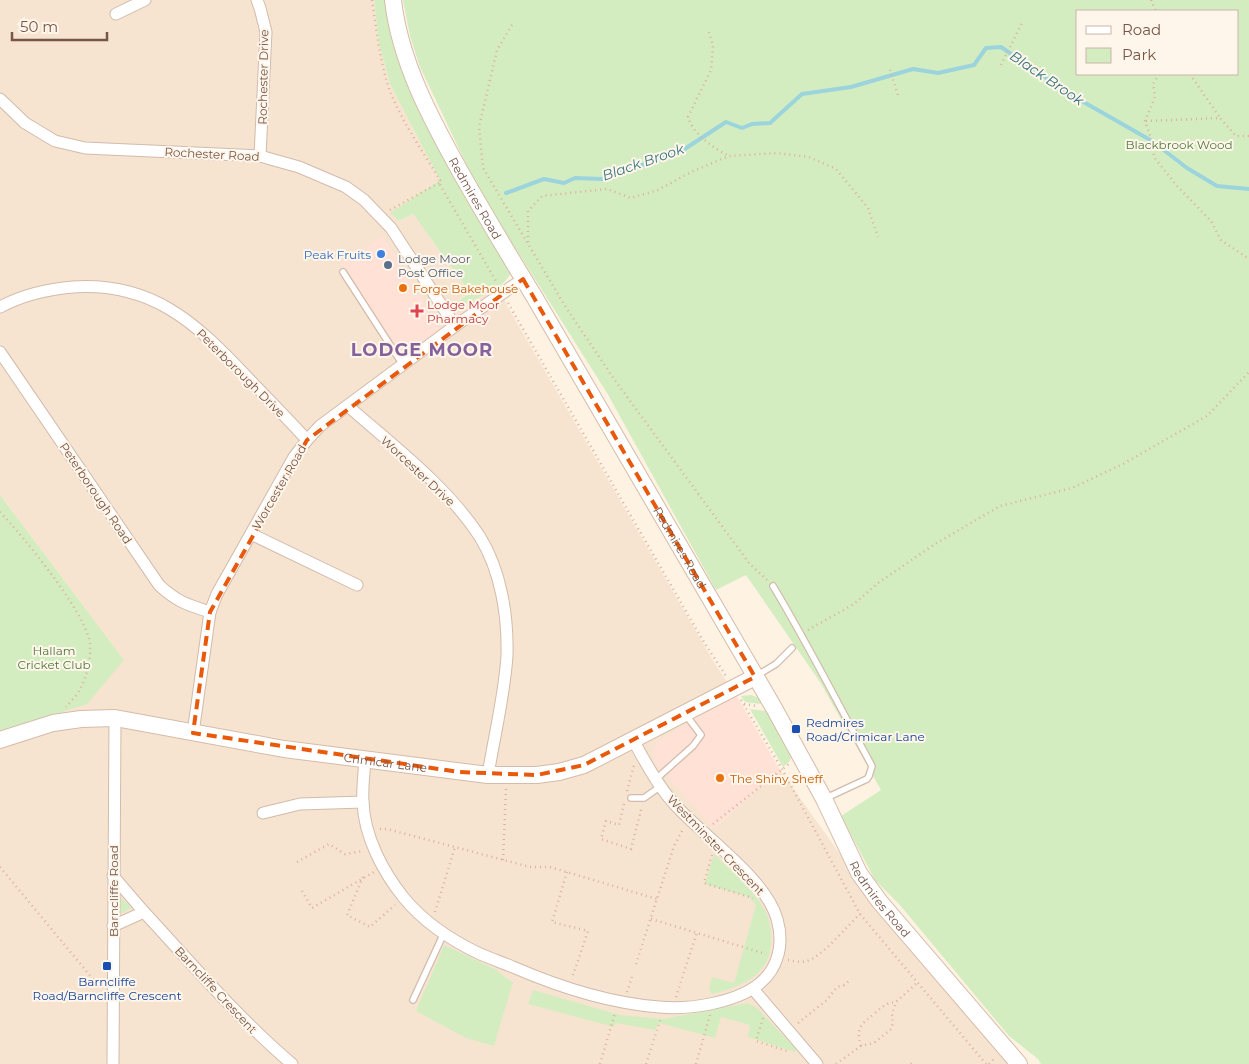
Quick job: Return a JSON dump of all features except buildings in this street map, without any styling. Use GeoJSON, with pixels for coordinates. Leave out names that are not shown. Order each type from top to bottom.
{"type":"FeatureCollection","features":[{"type":"Feature","properties":{"kind":"street"},"geometry":{"type":"LineString","coordinates":[[116,14],[145,0]]}},
{"type":"Feature","properties":{"kind":"street","name":"Rochester Drive"},"geometry":{"type":"LineString","coordinates":[[257,0],[266,32],[260,156]]}},
{"type":"Feature","properties":{"kind":"street","name":"Redmires Road"},"geometry":{"type":"LineString","coordinates":[[393,0],[394,15],[405,55],[443,140],[506,253],[756,676],[824,798],[860,873],[880,902],[1019,1064]]}},
{"type":"Feature","properties":{"kind":"street","name":"Rochester Road"},"geometry":{"type":"LineString","coordinates":[[0,99],[25,123],[55,141],[85,148],[260,156],[299,167],[346,188],[364,200],[391,228],[455,326]]}},
{"type":"Feature","properties":{"kind":"street","name":"Worcester Road"},"geometry":{"type":"LineString","coordinates":[[193,733],[210,612],[217,594],[294,457],[320,426],[455,326],[523,279]]}},
{"type":"Feature","properties":{"kind":"street","name":"Peterborough Drive"},"geometry":{"type":"LineString","coordinates":[[0,307],[29,294],[64,288],[96,286],[124,290],[146,297],[170,309],[193,324],[221,349],[307,440]]}},
{"type":"Feature","properties":{"kind":"street","name":"Peterborough Road"},"geometry":{"type":"LineString","coordinates":[[0,352],[159,585],[172,597],[183,603],[210,612]]}},
{"type":"Feature","properties":{"kind":"street","name":"Worcester Drive"},"geometry":{"type":"LineString","coordinates":[[348,406],[447,495],[481,538],[491,559],[505,610],[506,656],[488,775]]}},
{"type":"Feature","properties":{"kind":"street"},"geometry":{"type":"LineString","coordinates":[[251,534],[358,585]]}},
{"type":"Feature","properties":{"kind":"street","name":"Crimicar Lane"},"geometry":{"type":"LineString","coordinates":[[0,740],[53,723],[81,719],[115,718],[284,749],[365,760],[488,775],[537,775],[571,769],[636,745],[685,713],[756,676]]}},
{"type":"Feature","properties":{"kind":"street","name":"Barncliffe Road"},"geometry":{"type":"LineString","coordinates":[[113,1064],[115,718]]}},
{"type":"Feature","properties":{"kind":"street","name":"Westminster Crescent"},"geometry":{"type":"LineString","coordinates":[[365,760],[362,802],[368,831],[375,848],[404,898],[431,924],[444,933],[477,953],[542,980],[618,1001],[669,1007],[712,1003],[740,996],[764,980],[773,969],[778,958],[781,944],[780,930],[771,903],[763,890],[680,811],[658,783],[636,745]]}},
{"type":"Feature","properties":{"kind":"street"},"geometry":{"type":"LineString","coordinates":[[263,813],[300,804],[362,802]]}},
{"type":"Feature","properties":{"kind":"street","name":"Barncliffe Crescent"},"geometry":{"type":"LineString","coordinates":[[113,876],[216,991],[259,1036],[292,1064]]}},
{"type":"Feature","properties":{"kind":"street"},"geometry":{"type":"LineString","coordinates":[[113,926],[144,912]]}},
{"type":"Feature","properties":{"kind":"street"},"geometry":{"type":"LineString","coordinates":[[753,989],[814,1061]]}},
{"type":"Feature","properties":{"kind":"lane"},"geometry":{"type":"LineString","coordinates":[[343,272],[403,364]]}},
{"type":"Feature","properties":{"kind":"lane"},"geometry":{"type":"LineString","coordinates":[[773,586],[802,634],[872,766],[866,779],[824,798]]}},
{"type":"Feature","properties":{"kind":"lane"},"geometry":{"type":"LineString","coordinates":[[756,676],[776,664],[792,648]]}},
{"type":"Feature","properties":{"kind":"lane"},"geometry":{"type":"LineString","coordinates":[[632,798],[644,798],[701,735],[685,713]]}},
{"type":"Feature","properties":{"kind":"lane"},"geometry":{"type":"LineString","coordinates":[[414,1000],[444,933]]}},
{"type":"Feature","properties":{"kind":"path"},"geometry":{"type":"LineString","coordinates":[[372,0],[386,81],[404,120],[693,623],[734,687]]}},
{"type":"Feature","properties":{"kind":"path"},"geometry":{"type":"LineString","coordinates":[[1001,66],[1022,23]]}},
{"type":"Feature","properties":{"kind":"path"},"geometry":{"type":"LineString","coordinates":[[512,25],[497,50],[479,127],[483,168],[565,306],[614,379],[749,563],[773,586]]}},
{"type":"Feature","properties":{"kind":"path"},"geometry":{"type":"LineString","coordinates":[[708,32],[713,46],[711,70],[688,117],[690,125],[714,148],[729,156]]}},
{"type":"Feature","properties":{"kind":"path"},"geometry":{"type":"LineString","coordinates":[[890,70],[898,95]]}},
{"type":"Feature","properties":{"kind":"path"},"geometry":{"type":"LineString","coordinates":[[1158,75],[1153,84],[1155,97],[1146,121],[1154,157],[1177,186],[1211,221],[1221,240],[1249,259]]}},
{"type":"Feature","properties":{"kind":"path"},"geometry":{"type":"LineString","coordinates":[[1191,75],[1220,118],[1236,136],[1249,136]]}},
{"type":"Feature","properties":{"kind":"path"},"geometry":{"type":"LineString","coordinates":[[1146,121],[1220,118]]}},
{"type":"Feature","properties":{"kind":"path"},"geometry":{"type":"LineString","coordinates":[[528,243],[528,211],[542,196],[607,189],[631,198],[658,190],[691,172],[729,156],[777,152],[809,157],[836,169],[868,208],[878,236]]}},
{"type":"Feature","properties":{"kind":"path"},"geometry":{"type":"LineString","coordinates":[[380,216],[440,183]]}},
{"type":"Feature","properties":{"kind":"path"},"geometry":{"type":"LineString","coordinates":[[802,634],[854,604],[878,583],[935,544],[1000,506],[1072,488],[1123,464],[1207,416],[1249,372]]}},
{"type":"Feature","properties":{"kind":"path"},"geometry":{"type":"LineString","coordinates":[[0,512],[48,571],[83,621],[90,644],[87,669],[80,690],[53,723]]}},
{"type":"Feature","properties":{"kind":"path"},"geometry":{"type":"LineString","coordinates":[[636,745],[619,825],[606,821],[601,839],[631,849],[644,798]]}},
{"type":"Feature","properties":{"kind":"path"},"geometry":{"type":"LineString","coordinates":[[703,832],[800,755]]}},
{"type":"Feature","properties":{"kind":"path"},"geometry":{"type":"LineString","coordinates":[[503,860],[507,776]]}},
{"type":"Feature","properties":{"kind":"path"},"geometry":{"type":"LineString","coordinates":[[636,964],[674,846],[682,830],[692,821]]}},
{"type":"Feature","properties":{"kind":"path"},"geometry":{"type":"LineString","coordinates":[[368,831],[387,829],[530,867],[550,867],[657,899]]}},
{"type":"Feature","properties":{"kind":"path"},"geometry":{"type":"LineString","coordinates":[[297,862],[329,844],[345,854],[375,848]]}},
{"type":"Feature","properties":{"kind":"path"},"geometry":{"type":"LineString","coordinates":[[715,844],[704,882],[771,903]]}},
{"type":"Feature","properties":{"kind":"path"},"geometry":{"type":"LineString","coordinates":[[431,924],[456,847]]}},
{"type":"Feature","properties":{"kind":"path"},"geometry":{"type":"LineString","coordinates":[[302,891],[312,908],[384,866]]}},
{"type":"Feature","properties":{"kind":"path"},"geometry":{"type":"LineString","coordinates":[[0,867],[97,984],[113,990]]}},
{"type":"Feature","properties":{"kind":"path"},"geometry":{"type":"LineString","coordinates":[[567,872],[552,922],[588,931],[569,988]]}},
{"type":"Feature","properties":{"kind":"path"},"geometry":{"type":"LineString","coordinates":[[363,878],[347,916],[370,927],[404,898]]}},
{"type":"Feature","properties":{"kind":"path"},"geometry":{"type":"LineString","coordinates":[[651,919],[778,958],[801,962],[818,956],[860,914]]}},
{"type":"Feature","properties":{"kind":"path"},"geometry":{"type":"LineString","coordinates":[[646,1064],[697,932]]}},
{"type":"Feature","properties":{"kind":"path"},"geometry":{"type":"LineString","coordinates":[[600,1064],[618,1001],[627,994],[632,977]]}},
{"type":"Feature","properties":{"kind":"path"},"geometry":{"type":"LineString","coordinates":[[788,1030],[827,1000],[837,987],[844,985],[850,980]]}},
{"type":"Feature","properties":{"kind":"path"},"geometry":{"type":"LineString","coordinates":[[836,1064],[861,1046],[874,1043],[891,1029],[893,1022],[892,1014],[896,1002],[917,983]]}},
{"type":"Feature","properties":{"kind":"path"},"geometry":{"type":"LineString","coordinates":[[861,1046],[857,1036],[861,1023],[887,1003],[896,1002]]}},
{"type":"Feature","properties":{"kind":"path"},"geometry":{"type":"LineString","coordinates":[[696,1064],[712,1003]]}},
{"type":"Feature","properties":{"kind":"path"},"geometry":{"type":"LineString","coordinates":[[767,1005],[756,1041],[814,1061]]}},
{"type":"Feature","properties":{"kind":"path"},"geometry":{"type":"LineString","coordinates":[[911,1064],[916,1061]]}},
{"type":"Feature","properties":{"kind":"highlighted area"},"geometry":{"type":"Polygon","coordinates":[[[523,279],[755,677],[584,765],[537,775],[459,772],[193,733],[210,612],[307,440],[523,279]]]}},
{"type":"Feature","properties":{"kind":"shaded area"},"geometry":{"type":"Polygon","coordinates":[[[0,0],[374,0],[379,43],[390,84],[440,180],[391,213],[399,221],[413,214],[470,293],[458,300],[468,303],[501,286],[506,304],[715,664],[736,695],[714,828],[780,770],[885,917],[1013,1064],[0,1064],[0,732],[124,660],[0,495],[0,0]]]}},
{"type":"Feature","properties":{"kind":"shaded area"},"geometry":{"type":"Polygon","coordinates":[[[383,236],[440,329],[403,357],[340,263],[383,236]]]}},
{"type":"Feature","properties":{"kind":"shaded area"},"geometry":{"type":"Polygon","coordinates":[[[736,695],[780,770],[714,828],[655,763],[653,752],[657,742],[736,695]]]}},
{"type":"Feature","properties":{"kind":"green space"},"geometry":{"type":"Polygon","coordinates":[[[374,0],[393,0],[405,55],[511,272],[499,287],[468,303],[458,301],[470,293],[413,214],[399,221],[390,213],[440,180],[390,84],[379,43],[374,0]]]}},
{"type":"Feature","properties":{"kind":"green space","name":"Blackbrook Wood"},"geometry":{"type":"Polygon","coordinates":[[[403,0],[1249,0],[1249,1064],[1041,1064],[1038,1059],[1009,1036],[899,904],[875,880],[841,816],[881,790],[820,682],[746,575],[716,590],[607,393],[497,219],[469,170],[420,67],[410,36],[403,0]]]}},
{"type":"Feature","properties":{"kind":"green space","name":"Hallam Cricket Club"},"geometry":{"type":"Polygon","coordinates":[[[0,495],[124,660],[87,704],[0,732],[0,495]]]}},
{"type":"Feature","properties":{"kind":"green space"},"geometry":{"type":"Polygon","coordinates":[[[751,695],[759,698],[761,704],[745,702],[741,696],[751,695]]]}},
{"type":"Feature","properties":{"kind":"green space"},"geometry":{"type":"Polygon","coordinates":[[[750,709],[766,711],[791,757],[790,761],[783,767],[750,709]]]}},
{"type":"Feature","properties":{"kind":"green space"},"geometry":{"type":"Polygon","coordinates":[[[714,854],[747,886],[765,910],[770,925],[771,937],[767,960],[754,976],[735,987],[712,994],[709,989],[712,977],[734,983],[756,905],[749,897],[705,884],[714,854]]]}},
{"type":"Feature","properties":{"kind":"green space"},"geometry":{"type":"Polygon","coordinates":[[[119,896],[132,908],[119,914],[119,896]]]}},
{"type":"Feature","properties":{"kind":"green space"},"geometry":{"type":"Polygon","coordinates":[[[444,945],[497,970],[513,982],[494,1046],[466,1038],[416,1011],[444,945]]]}},
{"type":"Feature","properties":{"kind":"green space"},"geometry":{"type":"Polygon","coordinates":[[[533,990],[620,1015],[663,1019],[748,1003],[757,1008],[796,1049],[795,1052],[748,1037],[750,1025],[721,1017],[715,1038],[659,1023],[655,1030],[616,1023],[614,1027],[528,1004],[533,990]]]}},
{"type":"Feature","properties":{"kind":"waterway","name":"Black Brook"},"geometry":{"type":"LineString","coordinates":[[506,193],[544,179],[564,183],[575,178],[602,179],[680,152],[726,122],[742,128],[752,124],[770,123],[802,94],[851,87],[913,69],[938,73],[974,65],[986,48],[1001,47],[1073,96],[1152,141],[1187,168],[1217,186],[1249,189]]}},
{"type":"Feature","properties":{"kind":"place","name":"Peak Fruits"},"geometry":{"type":"Point","coordinates":[381,254]}},
{"type":"Feature","properties":{"kind":"place","name":"Lodge Moor Post Office"},"geometry":{"type":"Point","coordinates":[388,265]}},
{"type":"Feature","properties":{"kind":"place","name":"Forge Bakehouse"},"geometry":{"type":"Point","coordinates":[403,288]}},
{"type":"Feature","properties":{"kind":"place","name":"Lodge Moor Pharmacy"},"geometry":{"type":"Point","coordinates":[417,311]}},
{"type":"Feature","properties":{"kind":"place","name":"Redmires Road/Crimicar Lane"},"geometry":{"type":"Point","coordinates":[796,729]}},
{"type":"Feature","properties":{"kind":"place","name":"The Shiny Sheff"},"geometry":{"type":"Point","coordinates":[720,778]}},
{"type":"Feature","properties":{"kind":"place","name":"Barncliffe Road/Barncliffe Crescent"},"geometry":{"type":"Point","coordinates":[107,966]}},
{"type":"Feature","properties":{"kind":"district","name":"LODGE MOOR"},"geometry":{"type":"Point","coordinates":[422,350]}}]}
